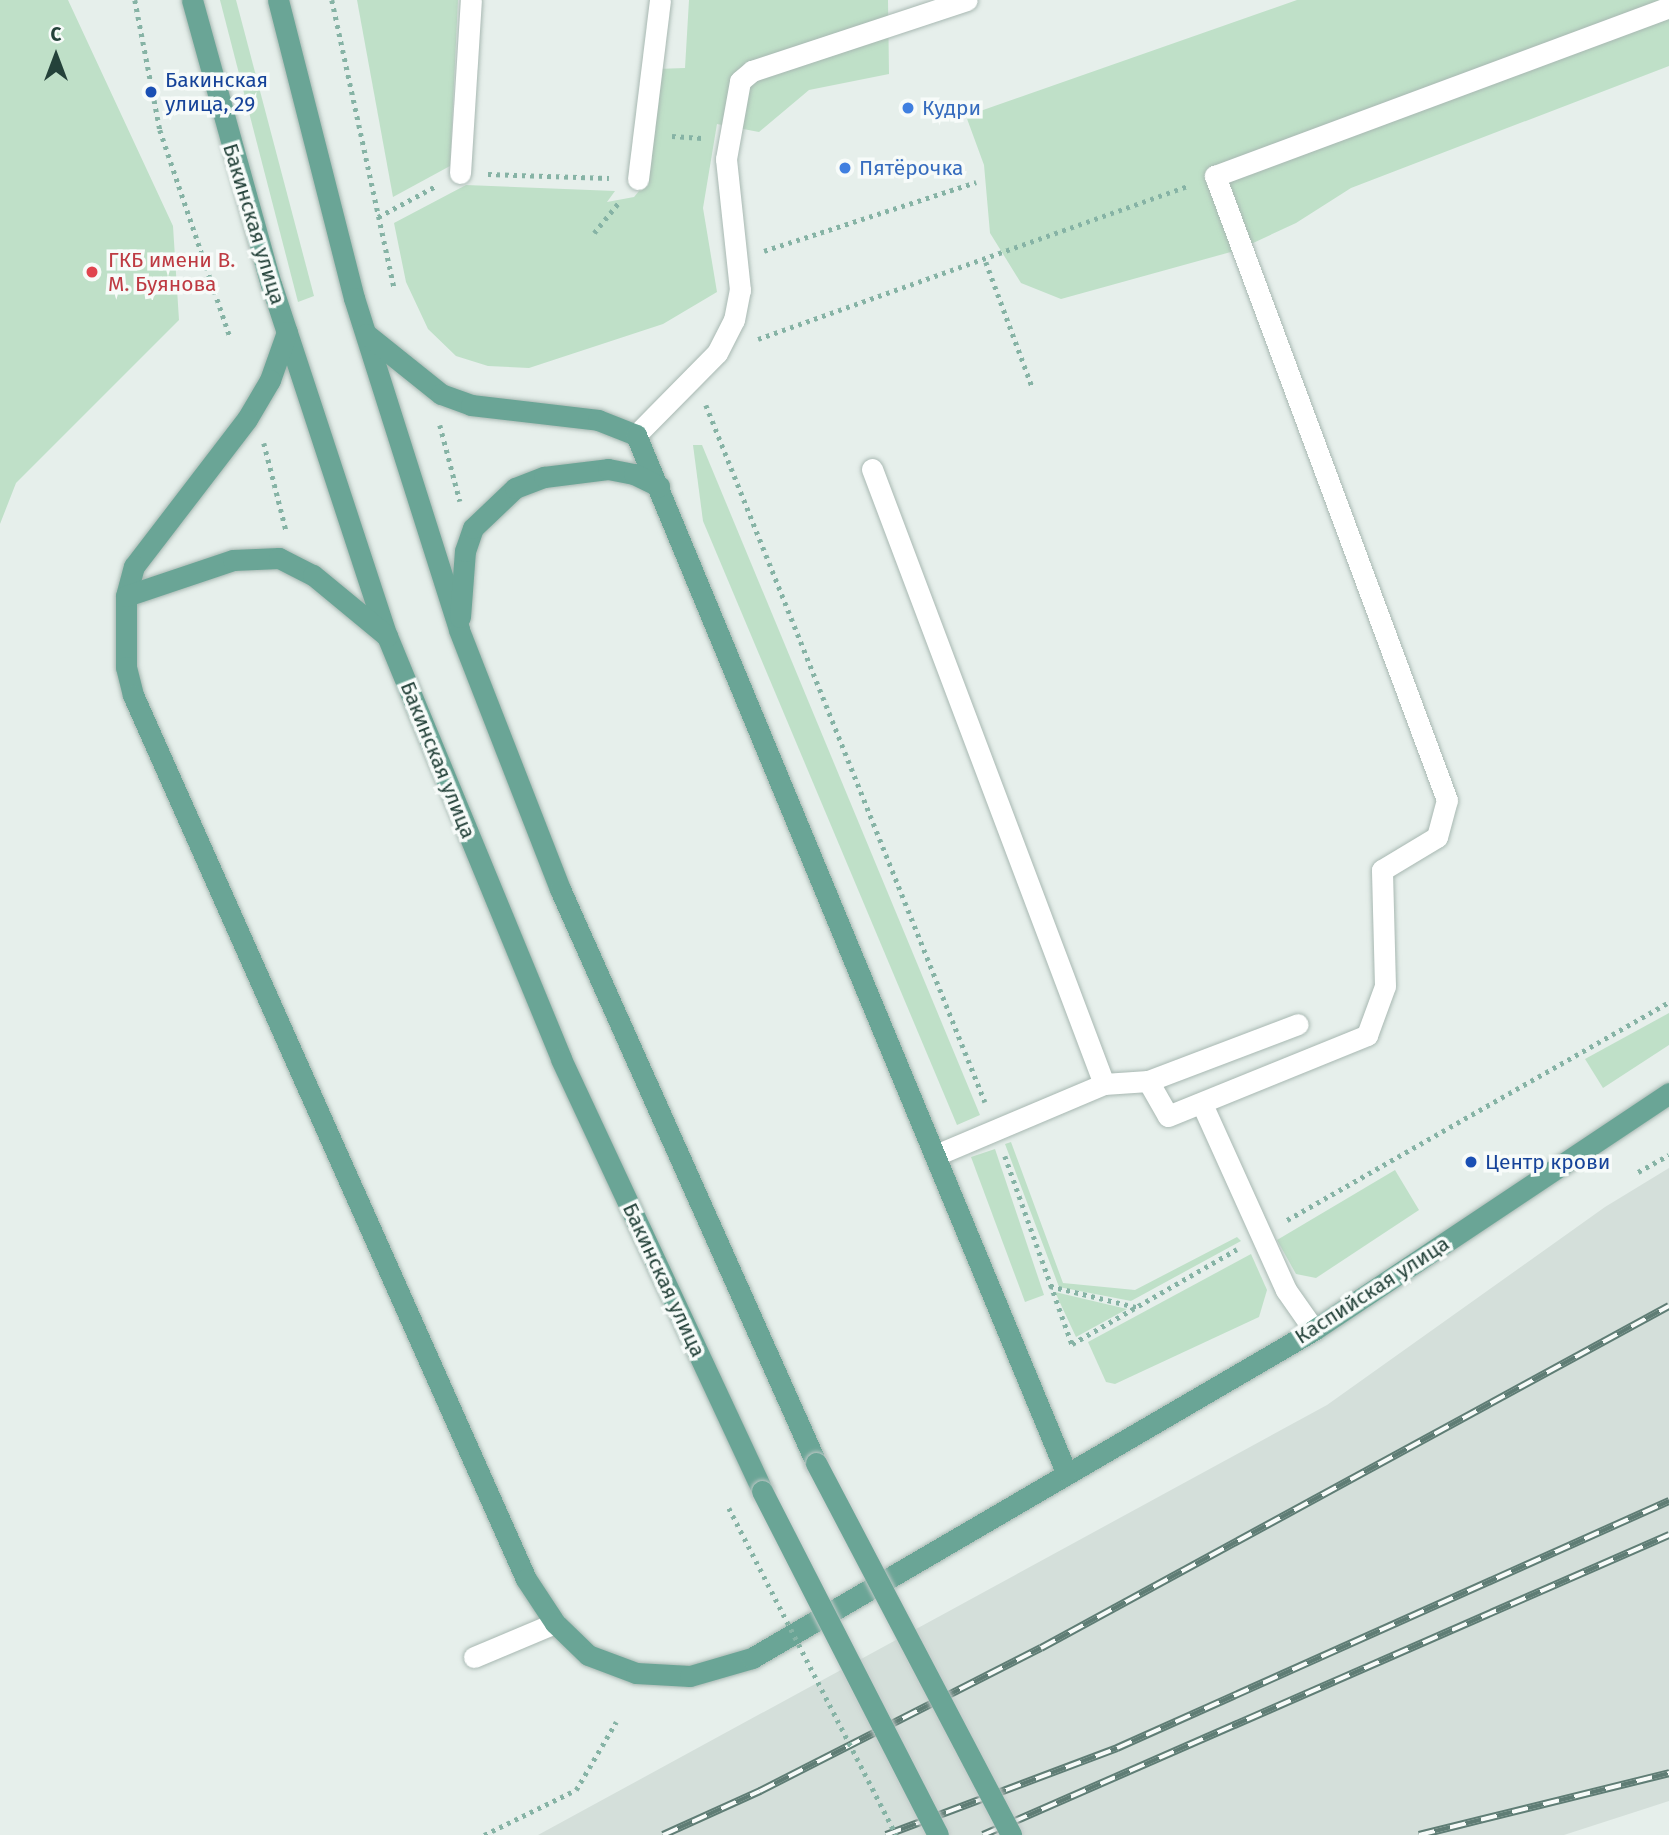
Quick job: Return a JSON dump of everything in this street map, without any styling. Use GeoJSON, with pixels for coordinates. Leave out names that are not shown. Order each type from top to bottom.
{"type":"FeatureCollection","features":[{"type":"Feature","properties":{"kind":"main road","name":"Бакинская улица"},"geometry":{"type":"LineString","coordinates":[[192,0],[232,153],[286,332],[387,636],[561,1059],[762,1491],[938,1835]]}},
{"type":"Feature","properties":{"kind":"main road"},"geometry":{"type":"LineString","coordinates":[[278,0],[366,334],[459,630],[560,889],[816,1463],[1011,1835]]}},
{"type":"Feature","properties":{"kind":"main road"},"geometry":{"type":"LineString","coordinates":[[125,596],[140,556],[247,419],[270,380],[286,332]]}},
{"type":"Feature","properties":{"kind":"main road"},"geometry":{"type":"LineString","coordinates":[[366,334],[441,394],[471,405],[598,421],[636,435],[1066,1472]]}},
{"type":"Feature","properties":{"kind":"main road"},"geometry":{"type":"LineString","coordinates":[[459,630],[466,551],[473,528],[515,488],[555,475],[608,469],[634,474],[659,486]]}},
{"type":"Feature","properties":{"kind":"main road"},"geometry":{"type":"LineString","coordinates":[[125,596],[223,563],[279,558],[313,575],[387,636]]}},
{"type":"Feature","properties":{"kind":"main road","name":"Каспийская улица"},"geometry":{"type":"LineString","coordinates":[[125,596],[126,667],[133,695],[526,1579],[555,1623],[588,1655],[636,1672],[690,1676],[752,1658],[1066,1472],[1173,1415],[1314,1330],[1669,1093]]}},
{"type":"Feature","properties":{"kind":"lane"},"geometry":{"type":"LineString","coordinates":[[460,173],[471,0]]}},
{"type":"Feature","properties":{"kind":"lane"},"geometry":{"type":"LineString","coordinates":[[638,179],[660,0]]}},
{"type":"Feature","properties":{"kind":"lane"},"geometry":{"type":"LineString","coordinates":[[636,435],[693,373],[717,353],[734,320],[740,290],[726,159],[740,81],[752,71],[967,0]]}},
{"type":"Feature","properties":{"kind":"lane"},"geometry":{"type":"LineString","coordinates":[[1148,1082],[1168,1116],[1367,1035],[1385,986],[1382,870],[1437,837],[1447,800],[1215,176],[1669,7]]}},
{"type":"Feature","properties":{"kind":"lane"},"geometry":{"type":"LineString","coordinates":[[872,469],[1104,1084]]}},
{"type":"Feature","properties":{"kind":"lane"},"geometry":{"type":"LineString","coordinates":[[936,1155],[997,1132],[1104,1084],[1148,1082],[1298,1024]]}},
{"type":"Feature","properties":{"kind":"lane"},"geometry":{"type":"LineString","coordinates":[[1202,1104],[1286,1290],[1314,1330]]}},
{"type":"Feature","properties":{"kind":"lane"},"geometry":{"type":"LineString","coordinates":[[474,1657],[555,1623]]}},
{"type":"Feature","properties":{"kind":"path"},"geometry":{"type":"LineString","coordinates":[[135,0],[160,130],[230,337]]}},
{"type":"Feature","properties":{"kind":"path"},"geometry":{"type":"LineString","coordinates":[[332,0],[394,286]]}},
{"type":"Feature","properties":{"kind":"path"},"geometry":{"type":"LineString","coordinates":[[378,217],[460,173],[638,179]]}},
{"type":"Feature","properties":{"kind":"path"},"geometry":{"type":"LineString","coordinates":[[717,353],[986,262],[1215,176]]}},
{"type":"Feature","properties":{"kind":"path"},"geometry":{"type":"LineString","coordinates":[[594,233],[638,179]]}},
{"type":"Feature","properties":{"kind":"path"},"geometry":{"type":"LineString","coordinates":[[737,260],[976,182]]}},
{"type":"Feature","properties":{"kind":"path"},"geometry":{"type":"LineString","coordinates":[[986,262],[1033,389]]}},
{"type":"Feature","properties":{"kind":"path"},"geometry":{"type":"LineString","coordinates":[[693,373],[997,1132],[1049,1286],[1072,1344],[1669,1002]]}},
{"type":"Feature","properties":{"kind":"path"},"geometry":{"type":"LineString","coordinates":[[439,420],[461,506]]}},
{"type":"Feature","properties":{"kind":"path"},"geometry":{"type":"LineString","coordinates":[[261,430],[289,541]]}},
{"type":"Feature","properties":{"kind":"path"},"geometry":{"type":"LineString","coordinates":[[1638,1172],[1669,1155]]}},
{"type":"Feature","properties":{"kind":"path"},"geometry":{"type":"LineString","coordinates":[[1049,1286],[1138,1307]]}},
{"type":"Feature","properties":{"kind":"path"},"geometry":{"type":"LineString","coordinates":[[729,1508],[896,1835]]}},
{"type":"Feature","properties":{"kind":"path"},"geometry":{"type":"LineString","coordinates":[[484,1835],[576,1790],[616,1722]]}},
{"type":"Feature","properties":{"kind":"shaded area"},"geometry":{"type":"Polygon","coordinates":[[[1669,1168],[1669,1801],[1564,1835],[538,1835],[1327,1405],[1605,1207],[1669,1168]]]}},
{"type":"Feature","properties":{"kind":"green space","name":"ГКБ имени В. М. Буянова"},"geometry":{"type":"Polygon","coordinates":[[[0,0],[68,0],[173,226],[179,320],[16,483],[0,524],[0,0]]]}},
{"type":"Feature","properties":{"kind":"green space"},"geometry":{"type":"Polygon","coordinates":[[[220,0],[236,0],[314,296],[298,302],[220,0]]]}},
{"type":"Feature","properties":{"kind":"green space"},"geometry":{"type":"Polygon","coordinates":[[[357,0],[458,0],[450,166],[393,197],[357,0]]]}},
{"type":"Feature","properties":{"kind":"green space"},"geometry":{"type":"Polygon","coordinates":[[[689,0],[888,0],[889,74],[809,90],[759,132],[717,124],[703,208],[717,292],[663,324],[529,368],[488,366],[456,356],[428,329],[406,282],[394,223],[466,185],[615,191],[607,202],[634,197],[639,191],[631,151],[656,69],[685,68],[689,0]]]}},
{"type":"Feature","properties":{"kind":"green space"},"geometry":{"type":"Polygon","coordinates":[[[1297,0],[1669,0],[1669,66],[1351,188],[1296,223],[1238,250],[1061,299],[1021,283],[990,233],[984,165],[966,116],[1297,0]]]}},
{"type":"Feature","properties":{"kind":"green space"},"geometry":{"type":"Polygon","coordinates":[[[693,445],[702,445],[980,1115],[957,1125],[703,521],[693,445]]]}},
{"type":"Feature","properties":{"kind":"green space"},"geometry":{"type":"Polygon","coordinates":[[[1669,1013],[1669,1045],[1603,1088],[1585,1059],[1669,1013]]]}},
{"type":"Feature","properties":{"kind":"green space"},"geometry":{"type":"Polygon","coordinates":[[[1011,1142],[1063,1283],[1135,1290],[1237,1237],[1241,1241],[1131,1301],[1059,1287],[1005,1144],[1011,1142]]]}},
{"type":"Feature","properties":{"kind":"green space"},"geometry":{"type":"Polygon","coordinates":[[[995,1149],[1044,1295],[1025,1302],[971,1157],[995,1149]]]}},
{"type":"Feature","properties":{"kind":"green space"},"geometry":{"type":"Polygon","coordinates":[[[1395,1170],[1419,1210],[1316,1278],[1296,1274],[1277,1240],[1395,1170]]]}},
{"type":"Feature","properties":{"kind":"green space"},"geometry":{"type":"Polygon","coordinates":[[[1251,1254],[1267,1290],[1259,1317],[1115,1384],[1106,1382],[1088,1342],[1251,1254]]]}},
{"type":"Feature","properties":{"kind":"green space"},"geometry":{"type":"Polygon","coordinates":[[[1055,1292],[1127,1309],[1076,1337],[1055,1292]]]}},
{"type":"Feature","properties":{"kind":"railway"},"geometry":{"type":"LineString","coordinates":[[663,1835],[760,1791],[1041,1648],[1669,1306]]}},
{"type":"Feature","properties":{"kind":"railway"},"geometry":{"type":"LineString","coordinates":[[886,1835],[1117,1748],[1669,1501]]}},
{"type":"Feature","properties":{"kind":"railway"},"geometry":{"type":"LineString","coordinates":[[983,1835],[1669,1535]]}},
{"type":"Feature","properties":{"kind":"railway"},"geometry":{"type":"LineString","coordinates":[[1419,1835],[1669,1773]]}},
{"type":"Feature","properties":{"kind":"place","name":"Бакинская улица, 29"},"geometry":{"type":"Point","coordinates":[151,92]}},
{"type":"Feature","properties":{"kind":"place","name":"Кудри"},"geometry":{"type":"Point","coordinates":[908,108]}},
{"type":"Feature","properties":{"kind":"place","name":"Пятёрочка"},"geometry":{"type":"Point","coordinates":[845,168]}},
{"type":"Feature","properties":{"kind":"place","name":"ГКБ имени В. М. Буянова"},"geometry":{"type":"Point","coordinates":[92,272]}},
{"type":"Feature","properties":{"kind":"place","name":"Центр крови"},"geometry":{"type":"Point","coordinates":[1471,1162]}}]}
